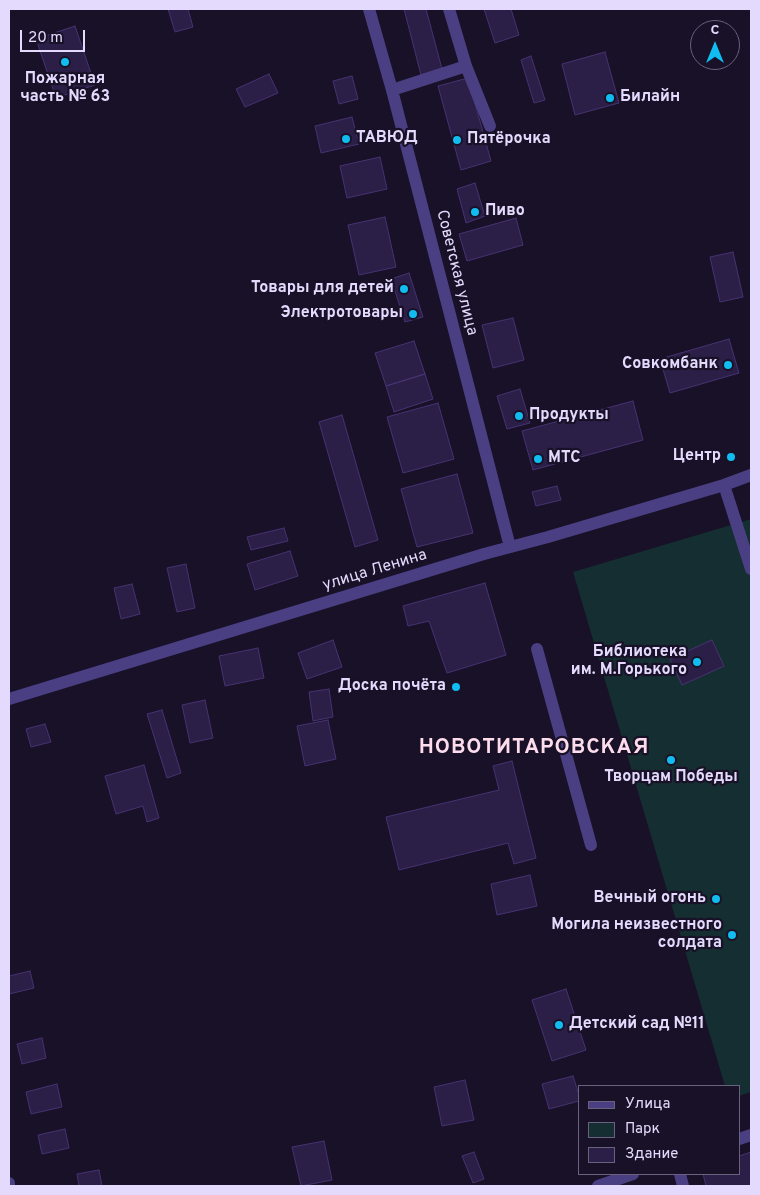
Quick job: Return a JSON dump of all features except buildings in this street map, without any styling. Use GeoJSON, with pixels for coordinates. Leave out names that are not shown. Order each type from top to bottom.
{"type":"FeatureCollection","features":[{"type":"Feature","properties":{"kind":"street","name":"Советская улица"},"geometry":{"type":"LineString","coordinates":[[369,9],[392,90],[510,547]]}},
{"type":"Feature","properties":{"kind":"street"},"geometry":{"type":"LineString","coordinates":[[449,9],[466,66],[490,126]]}},
{"type":"Feature","properties":{"kind":"street"},"geometry":{"type":"LineString","coordinates":[[392,90],[466,66]]}},
{"type":"Feature","properties":{"kind":"street","name":"улица Ленина"},"geometry":{"type":"LineString","coordinates":[[9,699],[751,475]]}},
{"type":"Feature","properties":{"kind":"street"},"geometry":{"type":"LineString","coordinates":[[724,484],[751,569]]}},
{"type":"Feature","properties":{"kind":"street"},"geometry":{"type":"LineString","coordinates":[[537,649],[591,845]]}},
{"type":"Feature","properties":{"kind":"street"},"geometry":{"type":"LineString","coordinates":[[598,1186],[630,1175]]}},
{"type":"Feature","properties":{"kind":"green space"},"geometry":{"type":"Polygon","coordinates":[[[751,519],[751,1092],[740,1096],[740,1085],[725,1085],[573,572],[751,519]]]}},
{"type":"Feature","properties":{"kind":"place","name":"Пожарная часть № 63"},"geometry":{"type":"Point","coordinates":[65,62]}},
{"type":"Feature","properties":{"kind":"place","name":"Билайн"},"geometry":{"type":"Point","coordinates":[610,98]}},
{"type":"Feature","properties":{"kind":"place","name":"ТАВЮД"},"geometry":{"type":"Point","coordinates":[346,139]}},
{"type":"Feature","properties":{"kind":"place","name":"Пятёрочка"},"geometry":{"type":"Point","coordinates":[457,140]}},
{"type":"Feature","properties":{"kind":"place","name":"Пиво"},"geometry":{"type":"Point","coordinates":[475,212]}},
{"type":"Feature","properties":{"kind":"place","name":"Товары для детей"},"geometry":{"type":"Point","coordinates":[404,289]}},
{"type":"Feature","properties":{"kind":"place","name":"Электротовары"},"geometry":{"type":"Point","coordinates":[413,314]}},
{"type":"Feature","properties":{"kind":"place","name":"Совкомбанк"},"geometry":{"type":"Point","coordinates":[728,365]}},
{"type":"Feature","properties":{"kind":"place","name":"Продукты"},"geometry":{"type":"Point","coordinates":[519,416]}},
{"type":"Feature","properties":{"kind":"place","name":"Центр"},"geometry":{"type":"Point","coordinates":[731,457]}},
{"type":"Feature","properties":{"kind":"place","name":"МТС"},"geometry":{"type":"Point","coordinates":[538,459]}},
{"type":"Feature","properties":{"kind":"place","name":"Библиотека им. М.Горького"},"geometry":{"type":"Point","coordinates":[697,662]}},
{"type":"Feature","properties":{"kind":"place","name":"Доска почёта"},"geometry":{"type":"Point","coordinates":[456,687]}},
{"type":"Feature","properties":{"kind":"place","name":"Творцам Победы"},"geometry":{"type":"Point","coordinates":[671,760]}},
{"type":"Feature","properties":{"kind":"place","name":"Вечный огонь"},"geometry":{"type":"Point","coordinates":[716,899]}},
{"type":"Feature","properties":{"kind":"place","name":"Могила неизвестного солдата"},"geometry":{"type":"Point","coordinates":[732,935]}},
{"type":"Feature","properties":{"kind":"place","name":"Детский сад №11"},"geometry":{"type":"Point","coordinates":[559,1025]}},
{"type":"Feature","properties":{"kind":"district","name":"НОВОТИТАРОВСКАЯ"},"geometry":{"type":"Point","coordinates":[534,749]}}]}
